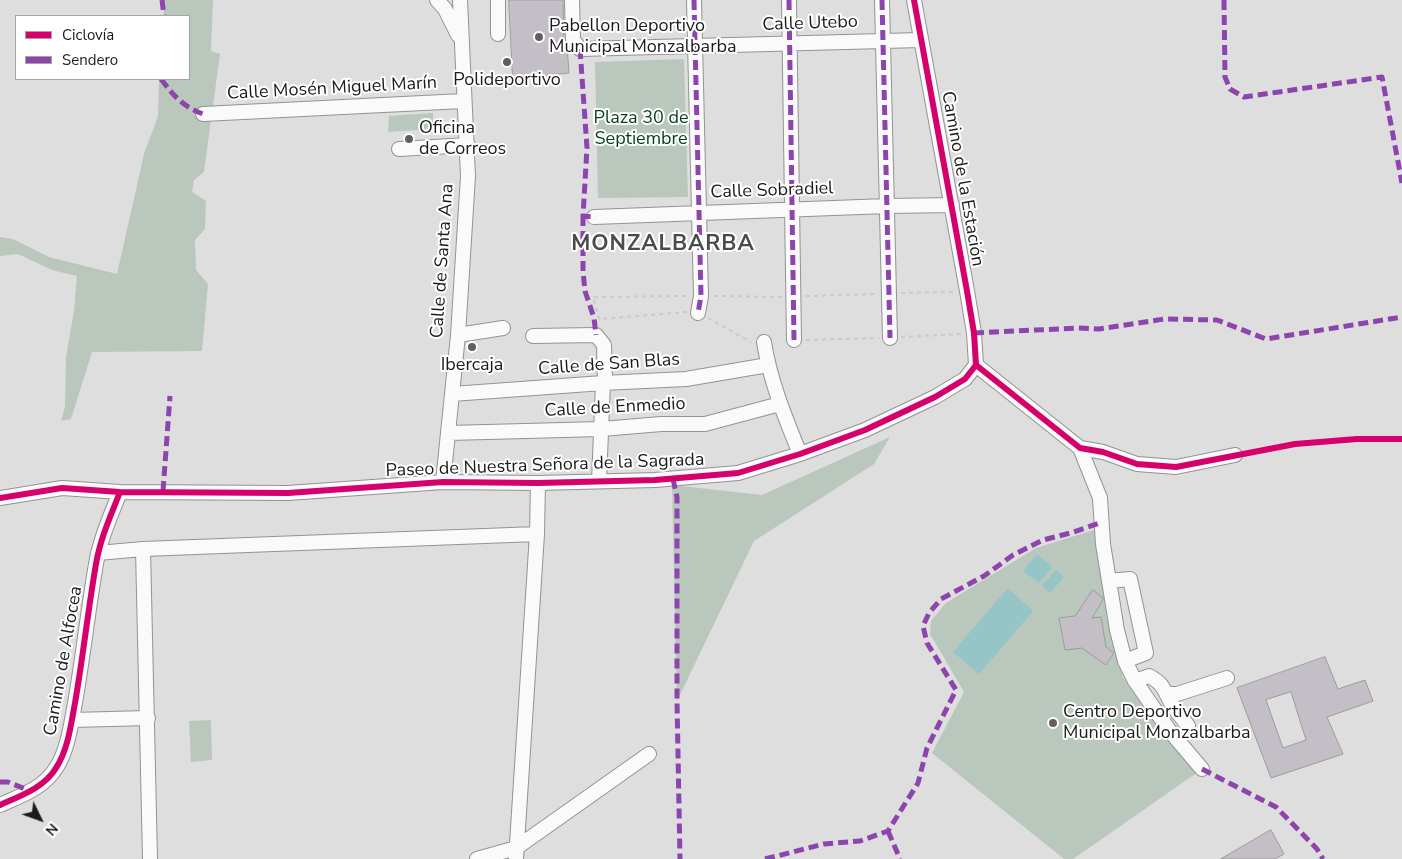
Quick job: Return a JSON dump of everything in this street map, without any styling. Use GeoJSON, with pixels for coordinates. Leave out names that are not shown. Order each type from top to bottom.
{"type":"FeatureCollection","features":[{"type":"Feature","properties":{"kind":"street"},"geometry":{"type":"LineString","coordinates":[[437,0],[445,9],[461,43]]}},
{"type":"Feature","properties":{"kind":"street","name":"Calle de Santa Ana"},"geometry":{"type":"LineString","coordinates":[[443,482],[458,335],[468,176],[460,0]]}},
{"type":"Feature","properties":{"kind":"street"},"geometry":{"type":"LineString","coordinates":[[498,0],[498,34]]}},
{"type":"Feature","properties":{"kind":"street","name":"Calle Utebo"},"geometry":{"type":"LineString","coordinates":[[572,0],[573,40],[580,49],[921,40]]}},
{"type":"Feature","properties":{"kind":"street"},"geometry":{"type":"LineString","coordinates":[[694,0],[701,296],[698,313]]}},
{"type":"Feature","properties":{"kind":"street"},"geometry":{"type":"LineString","coordinates":[[789,0],[794,340]]}},
{"type":"Feature","properties":{"kind":"street"},"geometry":{"type":"LineString","coordinates":[[882,0],[890,338]]}},
{"type":"Feature","properties":{"kind":"street","name":"Camino de la Estación"},"geometry":{"type":"LineString","coordinates":[[914,0],[967,291],[974,333],[976,365]]}},
{"type":"Feature","properties":{"kind":"street","name":"Calle Mosén Miguel Marín"},"geometry":{"type":"LineString","coordinates":[[203,114],[464,101]]}},
{"type":"Feature","properties":{"kind":"street"},"geometry":{"type":"LineString","coordinates":[[399,149],[468,145]]}},
{"type":"Feature","properties":{"kind":"street","name":"Calle Sobradiel"},"geometry":{"type":"LineString","coordinates":[[594,217],[952,205]]}},
{"type":"Feature","properties":{"kind":"street"},"geometry":{"type":"LineString","coordinates":[[458,335],[503,328]]}},
{"type":"Feature","properties":{"kind":"street"},"geometry":{"type":"LineString","coordinates":[[533,336],[596,335],[604,345],[599,482]]}},
{"type":"Feature","properties":{"kind":"street"},"geometry":{"type":"LineString","coordinates":[[764,342],[768,365],[780,404],[800,454]]}},
{"type":"Feature","properties":{"kind":"street","name":"Calle de San Blas"},"geometry":{"type":"LineString","coordinates":[[452,394],[686,379],[768,365]]}},
{"type":"Feature","properties":{"kind":"street"},"geometry":{"type":"LineString","coordinates":[[976,365],[1080,448],[1103,452],[1137,464],[1176,467],[1234,455]]}},
{"type":"Feature","properties":{"kind":"street","name":"Paseo de Nuestra Señora de la Sagrada"},"geometry":{"type":"LineString","coordinates":[[0,498],[62,488],[120,492],[288,494],[443,482],[599,482],[738,474],[866,430],[935,397],[965,379],[976,365]]}},
{"type":"Feature","properties":{"kind":"street","name":"Calle de Enmedio"},"geometry":{"type":"LineString","coordinates":[[448,433],[602,429],[661,424],[705,424],[780,404]]}},
{"type":"Feature","properties":{"kind":"street"},"geometry":{"type":"LineString","coordinates":[[1080,448],[1100,498],[1109,582],[1117,630],[1125,661],[1169,730],[1202,769]]}},
{"type":"Feature","properties":{"kind":"street"},"geometry":{"type":"LineString","coordinates":[[516,853],[538,483]]}},
{"type":"Feature","properties":{"kind":"street","name":"Camino de Alfocea"},"geometry":{"type":"LineString","coordinates":[[0,805],[31,792],[56,770],[62,757],[72,720],[82,666],[98,553],[120,492]]}},
{"type":"Feature","properties":{"kind":"street"},"geometry":{"type":"LineString","coordinates":[[98,553],[143,549],[536,534]]}},
{"type":"Feature","properties":{"kind":"street"},"geometry":{"type":"LineString","coordinates":[[143,549],[150,859]]}},
{"type":"Feature","properties":{"kind":"street"},"geometry":{"type":"LineString","coordinates":[[1109,582],[1130,579],[1146,653],[1125,661]]}},
{"type":"Feature","properties":{"kind":"street"},"geometry":{"type":"LineString","coordinates":[[1136,681],[1149,676],[1163,686],[1172,704],[1188,726]]}},
{"type":"Feature","properties":{"kind":"street"},"geometry":{"type":"LineString","coordinates":[[1167,694],[1177,694],[1227,678]]}},
{"type":"Feature","properties":{"kind":"street"},"geometry":{"type":"LineString","coordinates":[[72,720],[148,718]]}},
{"type":"Feature","properties":{"kind":"street"},"geometry":{"type":"LineString","coordinates":[[476,859],[516,853],[649,754]]}},
{"type":"Feature","properties":{"kind":"path"},"geometry":{"type":"LineString","coordinates":[[764,342],[750,342],[695,312],[598,319],[593,297],[792,297],[967,291]]}},
{"type":"Feature","properties":{"kind":"path"},"geometry":{"type":"LineString","coordinates":[[794,340],[890,338],[974,333]]}},
{"type":"Feature","properties":{"kind":"green space"},"geometry":{"type":"Polygon","coordinates":[[[162,0],[213,0],[211,51],[220,54],[204,172],[194,180],[192,192],[206,201],[205,229],[195,240],[196,270],[208,284],[202,351],[92,352],[71,419],[61,421],[65,407],[66,357],[74,311],[77,276],[52,270],[18,254],[0,256],[0,237],[13,239],[49,257],[117,274],[144,154],[158,116],[159,80],[190,80],[190,15],[164,15],[162,0]]]}},
{"type":"Feature","properties":{"kind":"green space","name":"Plaza 30 de Septiembre"},"geometry":{"type":"Polygon","coordinates":[[[684,59],[688,197],[598,198],[595,62],[684,59]]]}},
{"type":"Feature","properties":{"kind":"green space"},"geometry":{"type":"Polygon","coordinates":[[[433,113],[433,129],[388,132],[389,116],[433,113]]]}},
{"type":"Feature","properties":{"kind":"green space"},"geometry":{"type":"Polygon","coordinates":[[[890,437],[874,464],[754,541],[677,701],[672,485],[762,495],[890,437]]]}},
{"type":"Feature","properties":{"kind":"green space","name":"Centro Deportivo Municipal Monzalbarba"},"geometry":{"type":"Polygon","coordinates":[[[1097,529],[1105,591],[1123,677],[1198,772],[1073,859],[1064,859],[932,753],[964,692],[930,634],[931,621],[946,603],[1036,548],[1097,529]]]}},
{"type":"Feature","properties":{"kind":"green space"},"geometry":{"type":"Polygon","coordinates":[[[211,720],[212,760],[191,762],[189,721],[211,720]]]}},
{"type":"Feature","properties":{"kind":"water"},"geometry":{"type":"Polygon","coordinates":[[[1037,554],[1052,567],[1039,583],[1023,571],[1037,554]]]}},
{"type":"Feature","properties":{"kind":"water"},"geometry":{"type":"Polygon","coordinates":[[[1056,570],[1064,577],[1050,593],[1042,586],[1056,570]]]}},
{"type":"Feature","properties":{"kind":"water"},"geometry":{"type":"Polygon","coordinates":[[[1008,588],[1033,611],[979,674],[953,652],[1008,588]]]}},
{"type":"Feature","properties":{"kind":"building","name":"Pabellon Deportivo Municipal Monzalbarba"},"geometry":{"type":"Polygon","coordinates":[[[509,0],[563,0],[564,40],[567,46],[569,73],[513,78],[509,0]]]}},
{"type":"Feature","properties":{"kind":"building"},"geometry":{"type":"Polygon","coordinates":[[[1093,590],[1103,600],[1092,618],[1101,617],[1106,647],[1114,653],[1106,665],[1082,648],[1065,650],[1059,618],[1075,616],[1093,590]]]}},
{"type":"Feature","properties":{"kind":"building"},"geometry":{"type":"Polygon","coordinates":[[[1325,657],[1338,689],[1365,680],[1373,701],[1327,717],[1343,754],[1271,778],[1237,688],[1325,657]],[[1291,692],[1266,700],[1283,748],[1306,740],[1291,692]]]}},
{"type":"Feature","properties":{"kind":"building"},"geometry":{"type":"Polygon","coordinates":[[[1271,830],[1284,854],[1275,859],[1221,859],[1271,830]]]}},
{"type":"Feature","properties":{"kind":"marked path"},"geometry":{"type":"LineString","coordinates":[[162,0],[164,15]]}},
{"type":"Feature","properties":{"kind":"marked path"},"geometry":{"type":"LineString","coordinates":[[694,0],[701,296],[698,313]]}},
{"type":"Feature","properties":{"kind":"marked path"},"geometry":{"type":"LineString","coordinates":[[789,0],[794,340]]}},
{"type":"Feature","properties":{"kind":"marked path"},"geometry":{"type":"LineString","coordinates":[[882,0],[890,338]]}},
{"type":"Feature","properties":{"kind":"marked path"},"geometry":{"type":"LineString","coordinates":[[1224,0],[1225,77],[1230,89],[1244,97],[1382,77],[1402,183]]}},
{"type":"Feature","properties":{"kind":"marked path"},"geometry":{"type":"LineString","coordinates":[[580,49],[587,148],[583,216],[594,217]]}},
{"type":"Feature","properties":{"kind":"marked path"},"geometry":{"type":"LineString","coordinates":[[162,80],[179,100],[189,108],[203,114]]}},
{"type":"Feature","properties":{"kind":"marked path"},"geometry":{"type":"LineString","coordinates":[[583,216],[585,291],[594,318],[596,335]]}},
{"type":"Feature","properties":{"kind":"marked path"},"geometry":{"type":"LineString","coordinates":[[974,333],[1078,328],[1099,329],[1164,319],[1217,320],[1266,339],[1402,317]]}},
{"type":"Feature","properties":{"kind":"marked path"},"geometry":{"type":"LineString","coordinates":[[163,491],[170,396]]}},
{"type":"Feature","properties":{"kind":"marked path"},"geometry":{"type":"LineString","coordinates":[[673,479],[677,497],[677,701],[680,859]]}},
{"type":"Feature","properties":{"kind":"marked path"},"geometry":{"type":"LineString","coordinates":[[765,859],[824,844],[860,841],[888,831],[918,783],[927,748],[956,690],[927,643],[923,626],[929,613],[941,599],[984,576],[1013,555],[1043,540],[1102,522]]}},
{"type":"Feature","properties":{"kind":"marked path"},"geometry":{"type":"LineString","coordinates":[[1202,769],[1276,807],[1317,849],[1323,859]]}},
{"type":"Feature","properties":{"kind":"marked path"},"geometry":{"type":"LineString","coordinates":[[0,782],[8,782],[30,791]]}},
{"type":"Feature","properties":{"kind":"marked path"},"geometry":{"type":"LineString","coordinates":[[888,831],[900,859]]}},
{"type":"Feature","properties":{"kind":"cycle path"},"geometry":{"type":"LineString","coordinates":[[914,0],[967,291],[974,333],[976,365]]}},
{"type":"Feature","properties":{"kind":"cycle path"},"geometry":{"type":"LineString","coordinates":[[976,365],[1080,448],[1103,452],[1137,464],[1176,467],[1295,444],[1357,439],[1402,439]]}},
{"type":"Feature","properties":{"kind":"cycle path"},"geometry":{"type":"LineString","coordinates":[[0,498],[62,488],[120,492],[288,493],[443,482],[538,483],[655,480],[738,473],[800,454],[865,430],[935,397],[965,379],[976,365]]}},
{"type":"Feature","properties":{"kind":"cycle path"},"geometry":{"type":"LineString","coordinates":[[0,805],[31,791],[45,781],[60,761],[68,737],[75,703],[100,545],[120,492]]}},
{"type":"Feature","properties":{"kind":"place","name":"Pabellon Deportivo Municipal Monzalbarba"},"geometry":{"type":"Point","coordinates":[539,37]}},
{"type":"Feature","properties":{"kind":"place","name":"Polideportivo"},"geometry":{"type":"Point","coordinates":[507,62]}},
{"type":"Feature","properties":{"kind":"place","name":"Oficina de Correos"},"geometry":{"type":"Point","coordinates":[409,139]}},
{"type":"Feature","properties":{"kind":"place","name":"Ibercaja"},"geometry":{"type":"Point","coordinates":[472,347]}},
{"type":"Feature","properties":{"kind":"place","name":"Centro Deportivo Municipal Monzalbarba"},"geometry":{"type":"Point","coordinates":[1053,723]}},
{"type":"Feature","properties":{"kind":"district","name":"MONZALBARBA"},"geometry":{"type":"Point","coordinates":[663,245]}}]}
